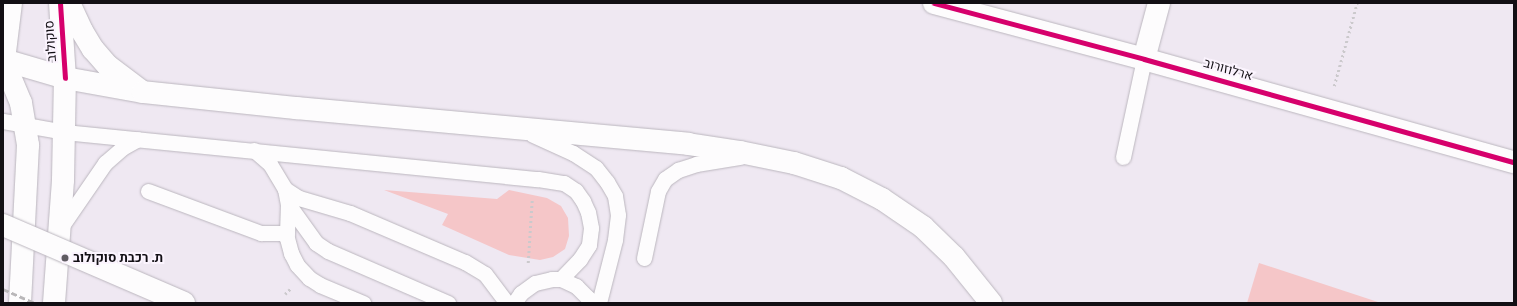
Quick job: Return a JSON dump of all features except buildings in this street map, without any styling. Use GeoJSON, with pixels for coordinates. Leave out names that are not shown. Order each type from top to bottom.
{"type":"FeatureCollection","features":[{"type":"Feature","properties":{"kind":"main road"},"geometry":{"type":"LineString","coordinates":[[11,3],[3,64],[21,103],[28,145],[20,303]]}},
{"type":"Feature","properties":{"kind":"main road","name":"סוקולוב"},"geometry":{"type":"LineString","coordinates":[[54,303],[59,232],[66,78],[60,3]]}},
{"type":"Feature","properties":{"kind":"main road"},"geometry":{"type":"LineString","coordinates":[[69,3],[82,32],[94,50],[108,66],[143,92]]}},
{"type":"Feature","properties":{"kind":"main road","name":"ארלוזורוב"},"geometry":{"type":"LineString","coordinates":[[934,3],[1144,59],[1514,162]]}},
{"type":"Feature","properties":{"kind":"main road"},"geometry":{"type":"LineString","coordinates":[[1144,59],[1159,3]]}},
{"type":"Feature","properties":{"kind":"main road"},"geometry":{"type":"LineString","coordinates":[[3,64],[66,78],[143,92],[296,108],[688,144],[794,163],[841,178],[882,199],[923,227],[954,257],[991,303]]}},
{"type":"Feature","properties":{"kind":"main road"},"geometry":{"type":"LineString","coordinates":[[3,225],[184,303]]}},
{"type":"Feature","properties":{"kind":"lane"},"geometry":{"type":"LineString","coordinates":[[1123,157],[1144,59]]}},
{"type":"Feature","properties":{"kind":"lane"},"geometry":{"type":"LineString","coordinates":[[3,121],[64,132],[533,178],[564,183],[576,191],[588,212],[591,228],[588,245],[580,259],[561,280]]}},
{"type":"Feature","properties":{"kind":"lane"},"geometry":{"type":"LineString","coordinates":[[518,128],[573,153],[596,168],[607,182],[615,196],[618,215],[615,240],[599,303]]}},
{"type":"Feature","properties":{"kind":"lane"},"geometry":{"type":"LineString","coordinates":[[59,232],[105,163],[122,148],[138,139]]}},
{"type":"Feature","properties":{"kind":"lane"},"geometry":{"type":"LineString","coordinates":[[254,150],[270,164],[285,189],[288,204],[287,233],[291,253],[297,265],[308,278],[320,285],[363,303]]}},
{"type":"Feature","properties":{"kind":"lane"},"geometry":{"type":"LineString","coordinates":[[644,258],[658,191],[666,178],[678,170],[696,164],[755,155]]}},
{"type":"Feature","properties":{"kind":"lane"},"geometry":{"type":"LineString","coordinates":[[285,189],[299,198],[350,213],[465,262],[485,274],[507,303]]}},
{"type":"Feature","properties":{"kind":"lane"},"geometry":{"type":"LineString","coordinates":[[148,191],[261,233],[287,233]]}},
{"type":"Feature","properties":{"kind":"lane"},"geometry":{"type":"LineString","coordinates":[[288,204],[316,243],[328,250],[448,303]]}},
{"type":"Feature","properties":{"kind":"lane"},"geometry":{"type":"LineString","coordinates":[[514,303],[526,288],[535,283],[552,279],[561,280],[576,286],[588,298],[590,303]]}},
{"type":"Feature","properties":{"kind":"path"},"geometry":{"type":"LineString","coordinates":[[1328,110],[1357,3]]}},
{"type":"Feature","properties":{"kind":"path"},"geometry":{"type":"LineString","coordinates":[[526,288],[533,178]]}},
{"type":"Feature","properties":{"kind":"shaded area"},"geometry":{"type":"Polygon","coordinates":[[[384,190],[497,199],[509,190],[547,198],[561,206],[568,218],[569,236],[565,249],[553,257],[540,260],[509,255],[442,225],[448,214],[384,190]]]}},
{"type":"Feature","properties":{"kind":"shaded area"},"geometry":{"type":"Polygon","coordinates":[[[1259,263],[1381,303],[1247,303],[1259,263]]]}},
{"type":"Feature","properties":{"kind":"railway"},"geometry":{"type":"LineString","coordinates":[[3,289],[35,303]]}},
{"type":"Feature","properties":{"kind":"cycle path"},"geometry":{"type":"LineString","coordinates":[[60,3],[65,78]]}},
{"type":"Feature","properties":{"kind":"cycle path"},"geometry":{"type":"LineString","coordinates":[[934,3],[1144,59],[1514,162]]}},
{"type":"Feature","properties":{"kind":"place","name":"ת. רכבת סוקולוב"},"geometry":{"type":"Point","coordinates":[65,258]}}]}
